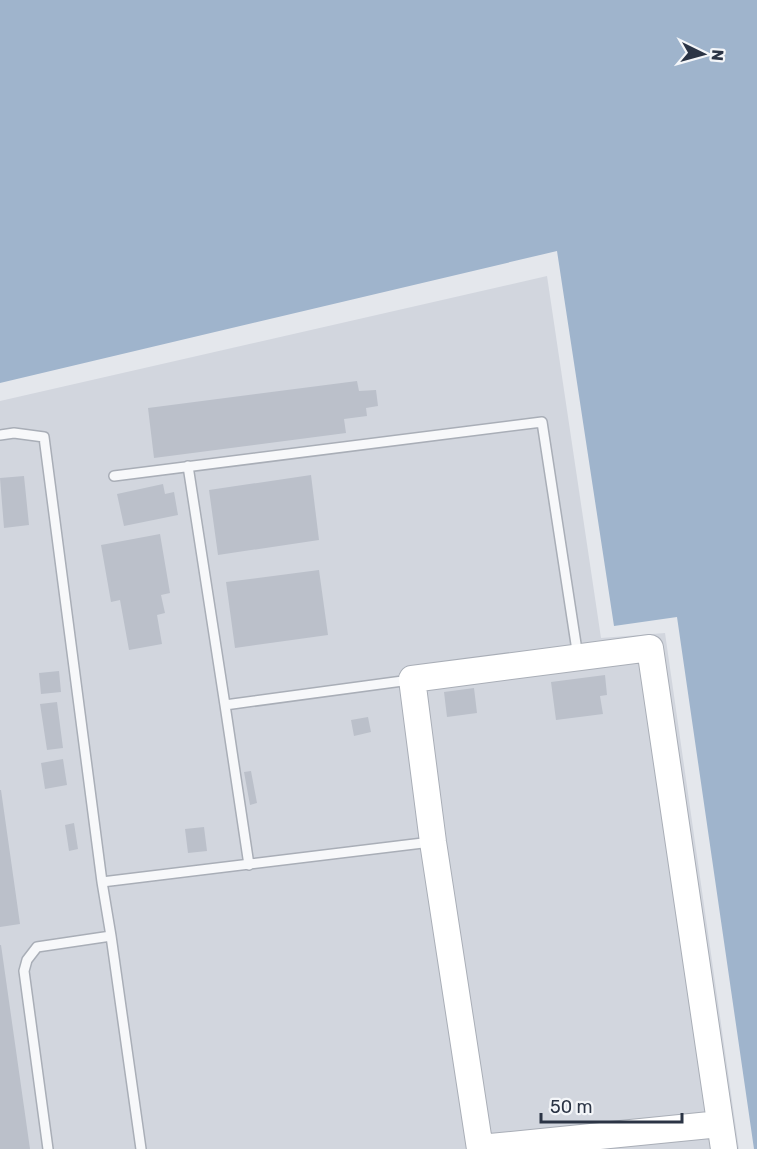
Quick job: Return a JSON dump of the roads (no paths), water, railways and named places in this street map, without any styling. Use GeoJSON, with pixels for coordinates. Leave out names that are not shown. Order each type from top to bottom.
{"type":"FeatureCollection","features":[{"type":"Feature","properties":{"kind":"street"},"geometry":{"type":"LineString","coordinates":[[650,648],[722,1137],[480,1148],[412,680],[650,648]]}},
{"type":"Feature","properties":{"kind":"lane"},"geometry":{"type":"LineString","coordinates":[[114,476],[542,422],[578,658]]}},
{"type":"Feature","properties":{"kind":"lane"},"geometry":{"type":"LineString","coordinates":[[0,435],[14,433],[44,437],[102,882],[141,1149]]}},
{"type":"Feature","properties":{"kind":"lane"},"geometry":{"type":"LineString","coordinates":[[188,466],[249,864]]}},
{"type":"Feature","properties":{"kind":"lane"},"geometry":{"type":"LineString","coordinates":[[225,705],[412,680]]}},
{"type":"Feature","properties":{"kind":"lane"},"geometry":{"type":"LineString","coordinates":[[102,882],[434,842]]}},
{"type":"Feature","properties":{"kind":"lane"},"geometry":{"type":"LineString","coordinates":[[48,1149],[24,971],[27,960],[38,947],[111,936]]}},
{"type":"Feature","properties":{"kind":"water"},"geometry":{"type":"Polygon","coordinates":[[[0,0],[757,0],[757,1149],[754,1149],[677,617],[614,626],[557,251],[0,383],[0,0]]]}}]}
